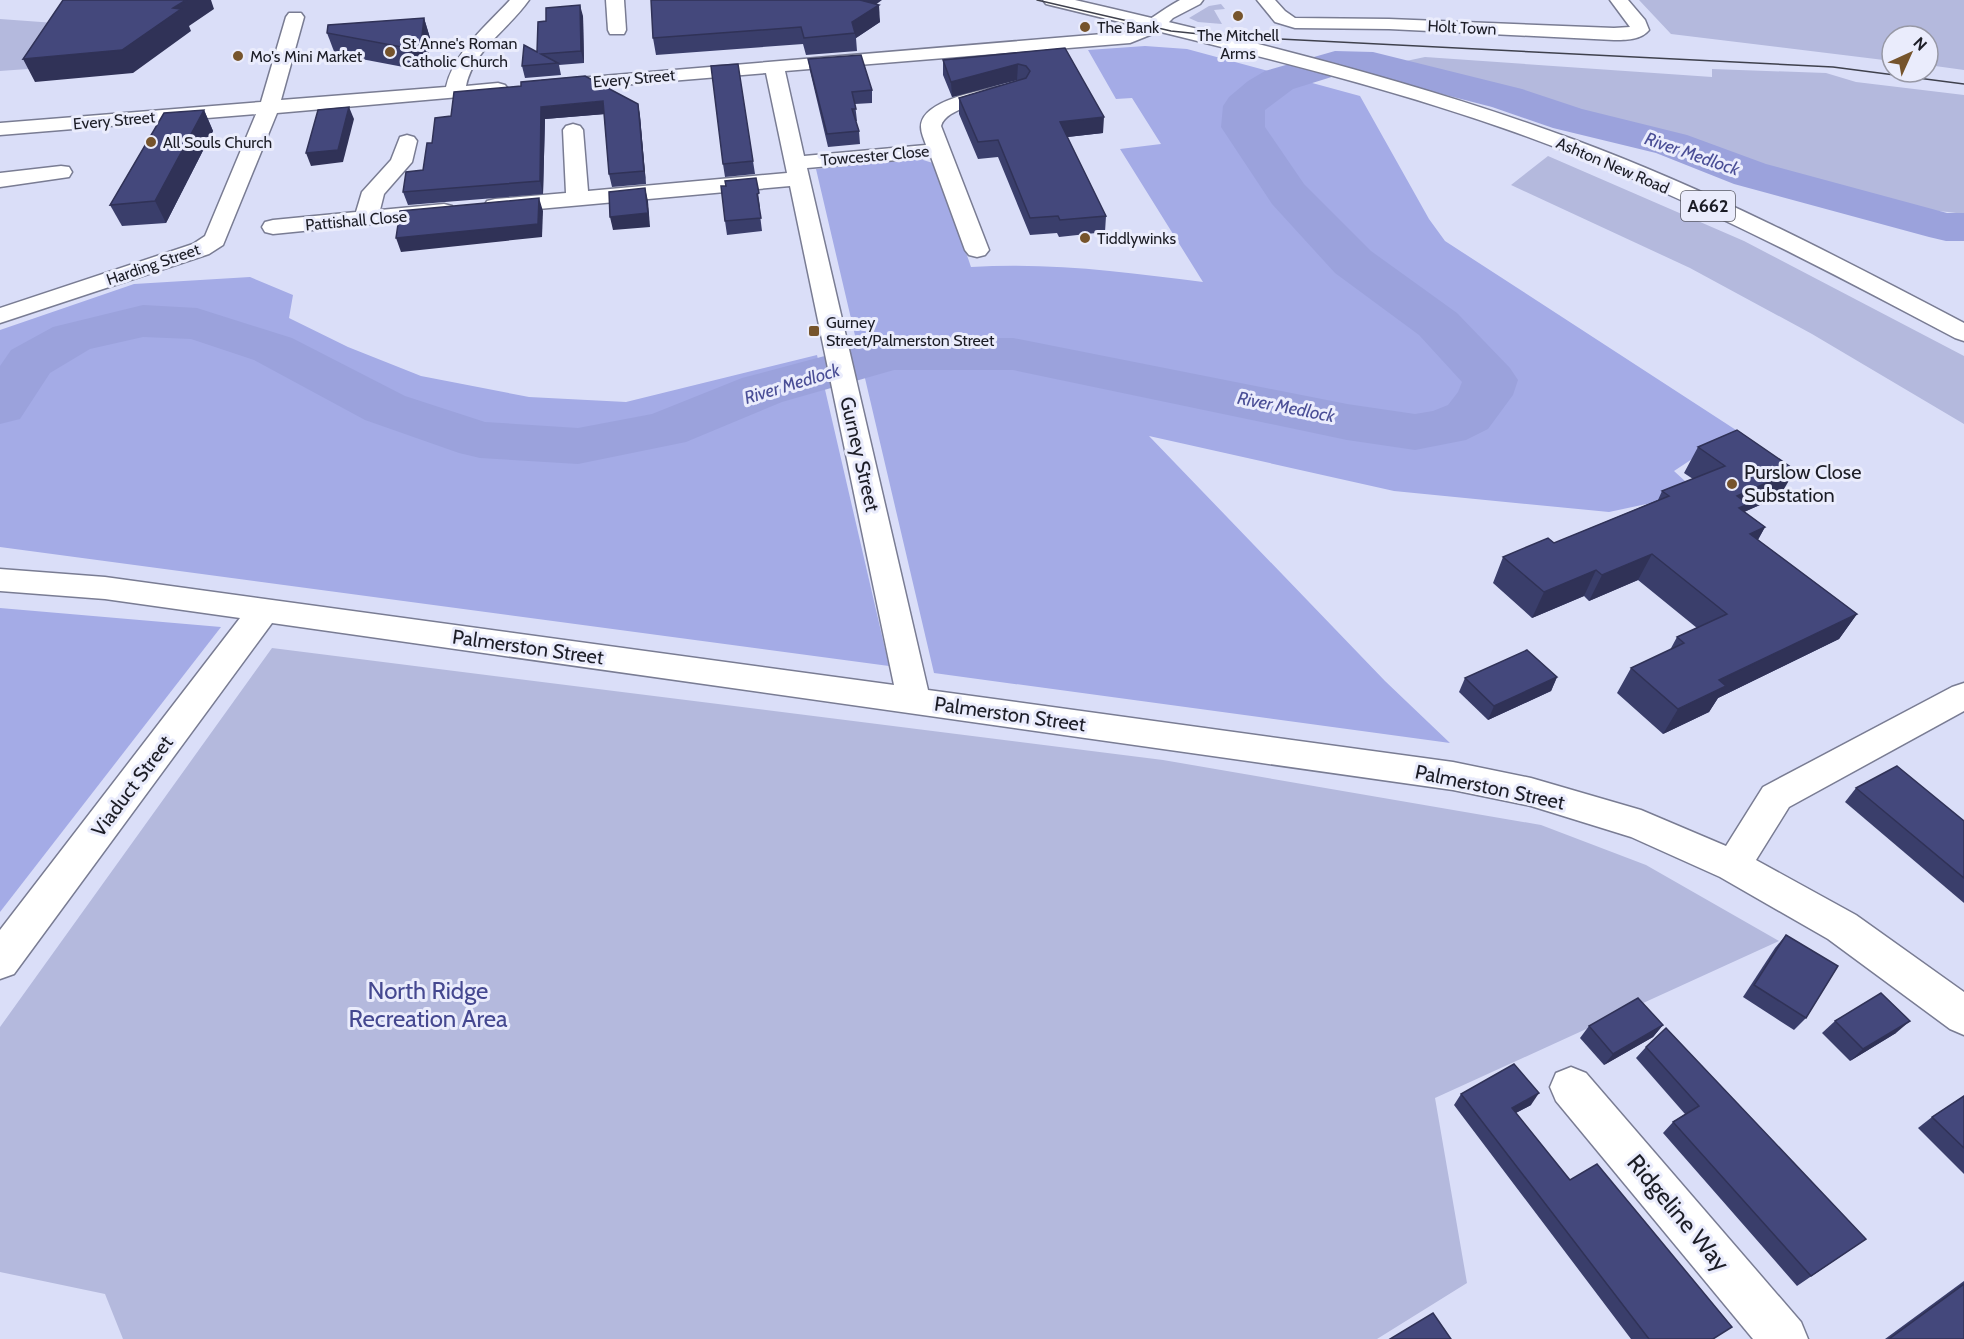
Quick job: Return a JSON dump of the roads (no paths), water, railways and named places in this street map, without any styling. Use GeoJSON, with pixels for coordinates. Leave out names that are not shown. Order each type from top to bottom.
{"type":"FeatureCollection","features":[{"type":"Feature","properties":{"kind":"street"},"geometry":{"type":"LineString","coordinates":[[455,92],[459,72],[475,48],[524,0]]}},
{"type":"Feature","properties":{"kind":"street"},"geometry":{"type":"LineString","coordinates":[[615,0],[617,30]]}},
{"type":"Feature","properties":{"kind":"street","name":"A662"},"geometry":{"type":"LineString","coordinates":[[1053,0],[1158,25]]}},
{"type":"Feature","properties":{"kind":"street","name":"Every Street"},"geometry":{"type":"LineString","coordinates":[[0,129],[1115,39],[1130,37],[1158,25],[1167,14],[1194,0]]}},
{"type":"Feature","properties":{"kind":"street","name":"Holt Town"},"geometry":{"type":"LineString","coordinates":[[1266,0],[1287,22],[1383,16],[1494,28],[1636,32],[1640,30],[1639,24],[1619,0]]}},
{"type":"Feature","properties":{"kind":"street"},"geometry":{"type":"LineString","coordinates":[[1474,7],[1494,28]]}},
{"type":"Feature","properties":{"kind":"street","name":"Harding Street"},"geometry":{"type":"LineString","coordinates":[[0,316],[201,249],[216,240],[269,108],[295,17]]}},
{"type":"Feature","properties":{"kind":"street","name":"Ashton New Road"},"geometry":{"type":"LineString","coordinates":[[1158,25],[1443,101],[1514,125],[1650,179],[1861,278],[1964,333]]}},
{"type":"Feature","properties":{"kind":"street","name":"Gurney Street"},"geometry":{"type":"LineString","coordinates":[[774,66],[915,701]]}},
{"type":"Feature","properties":{"kind":"street","name":"Towcester Close"},"geometry":{"type":"LineString","coordinates":[[797,171],[939,150],[931,126],[936,114],[958,104],[1018,88]]}},
{"type":"Feature","properties":{"kind":"street"},"geometry":{"type":"LineString","coordinates":[[32,176],[58,125]]}},
{"type":"Feature","properties":{"kind":"street"},"geometry":{"type":"LineString","coordinates":[[573,130],[577,199]]}},
{"type":"Feature","properties":{"kind":"street"},"geometry":{"type":"LineString","coordinates":[[366,219],[373,192],[400,162],[407,141]]}},
{"type":"Feature","properties":{"kind":"street"},"geometry":{"type":"LineString","coordinates":[[939,150],[977,250]]}},
{"type":"Feature","properties":{"kind":"street","name":"Pattishall Close"},"geometry":{"type":"LineString","coordinates":[[273,227],[577,199],[797,171]]}},
{"type":"Feature","properties":{"kind":"street"},"geometry":{"type":"LineString","coordinates":[[0,180],[62,172]]}},
{"type":"Feature","properties":{"kind":"street","name":"Palmerston Street"},"geometry":{"type":"LineString","coordinates":[[0,580],[105,588],[1453,776],[1531,792],[1641,825],[1733,866],[1842,927],[1964,1016]]}},
{"type":"Feature","properties":{"kind":"street","name":"Viaduct Street"},"geometry":{"type":"LineString","coordinates":[[0,961],[263,611]]}},
{"type":"Feature","properties":{"kind":"street"},"geometry":{"type":"LineString","coordinates":[[1733,866],[1776,797],[1964,696]]}},
{"type":"Feature","properties":{"kind":"street","name":"Ridgeline Way"},"geometry":{"type":"LineString","coordinates":[[1571,1088],[1784,1339]]}},
{"type":"Feature","properties":{"kind":"waterway","name":"River Medlock"},"geometry":{"type":"LineString","coordinates":[[0,407],[30,362],[72,338],[143,321],[197,324],[273,349],[385,408],[480,440],[578,446],[666,429],[762,390],[892,354],[1013,354],[1347,422],[1415,432],[1446,427],[1468,417],[1485,395],[1490,380],[1438,324],[1353,262],[1288,194],[1243,127],[1244,106],[1263,90],[1279,80],[1335,63],[1373,64],[1507,98],[1568,119],[1671,144],[1750,174],[1946,227],[1964,227]]}},
{"type":"Feature","properties":{"kind":"tram line"},"geometry":{"type":"LineString","coordinates":[[1037,0],[1171,31],[1219,36],[1833,67],[1964,84]]}},
{"type":"Feature","properties":{"kind":"place","name":"The Mitchell Arms"},"geometry":{"type":"Point","coordinates":[1238,16]}},
{"type":"Feature","properties":{"kind":"place","name":"The Bank"},"geometry":{"type":"Point","coordinates":[1085,27]}},
{"type":"Feature","properties":{"kind":"place","name":"St Anne's Roman Catholic Church"},"geometry":{"type":"Point","coordinates":[390,52]}},
{"type":"Feature","properties":{"kind":"place","name":"Mo's Mini Market"},"geometry":{"type":"Point","coordinates":[238,56]}},
{"type":"Feature","properties":{"kind":"place","name":"All Souls Church"},"geometry":{"type":"Point","coordinates":[151,142]}},
{"type":"Feature","properties":{"kind":"place","name":"Tiddlywinks"},"geometry":{"type":"Point","coordinates":[1085,238]}},
{"type":"Feature","properties":{"kind":"place","name":"Gurney Street/Palmerston Street"},"geometry":{"type":"Point","coordinates":[814,331]}},
{"type":"Feature","properties":{"kind":"place","name":"Purslow Close Substation"},"geometry":{"type":"Point","coordinates":[1732,484]}},
{"type":"Feature","properties":{"kind":"park label","name":"North Ridge Recreation Area"},"geometry":{"type":"Point","coordinates":[428,1005]}}]}
